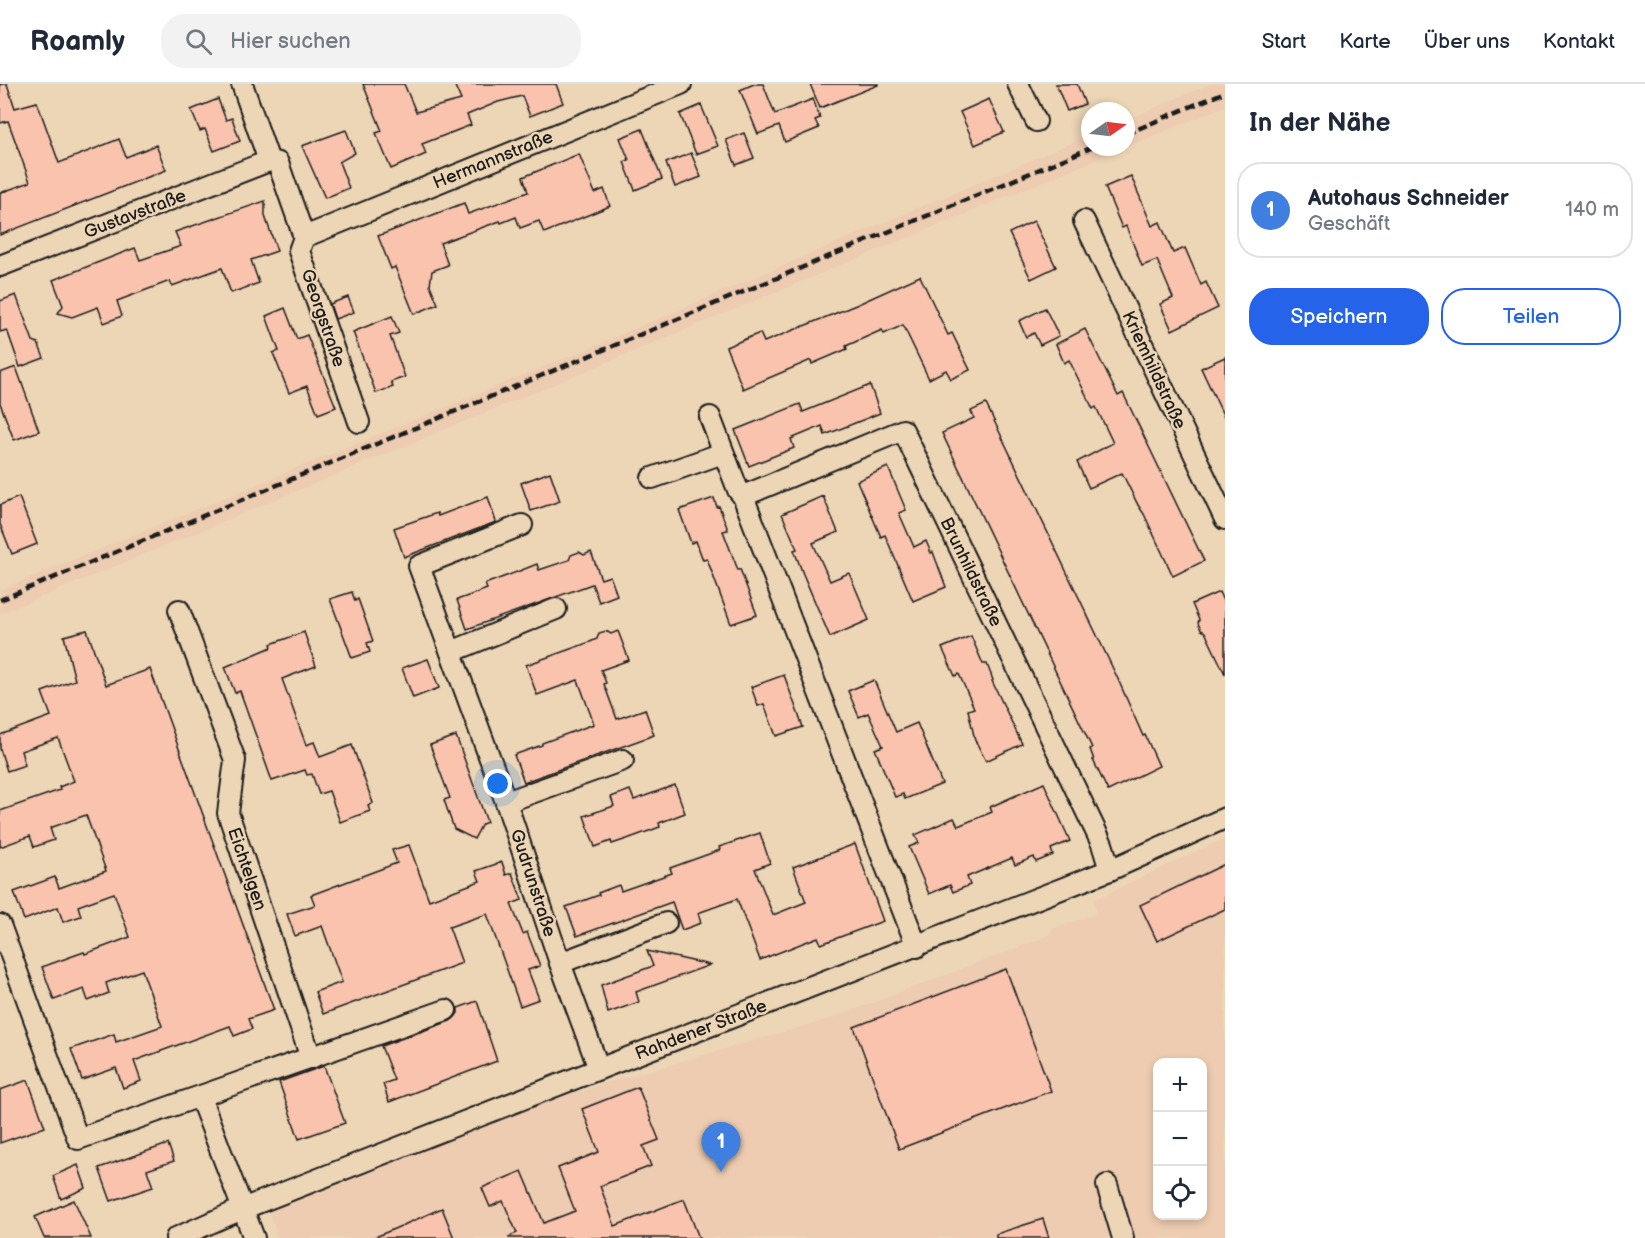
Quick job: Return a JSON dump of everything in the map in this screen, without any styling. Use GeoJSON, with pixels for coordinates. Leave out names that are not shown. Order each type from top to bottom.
{"type":"FeatureCollection","features":[{"type":"Feature","properties":{"kind":"street","name":"Georgstraße"},"geometry":{"type":"LineString","coordinates":[[242,84],[269,161],[278,163],[304,237],[299,251],[359,422]]}},
{"type":"Feature","properties":{"kind":"street","name":"Hermannstraße"},"geometry":{"type":"LineString","coordinates":[[304,237],[681,84]]}},
{"type":"Feature","properties":{"kind":"street"},"geometry":{"type":"LineString","coordinates":[[1018,84],[1036,121]]}},
{"type":"Feature","properties":{"kind":"street","name":"Gustavstraße"},"geometry":{"type":"LineString","coordinates":[[0,266],[269,161]]}},
{"type":"Feature","properties":{"kind":"street","name":"Kriemhildstraße"},"geometry":{"type":"LineString","coordinates":[[1083,221],[1225,519]]}},
{"type":"Feature","properties":{"kind":"street"},"geometry":{"type":"LineString","coordinates":[[710,417],[738,490],[744,496],[917,947]]}},
{"type":"Feature","properties":{"kind":"street","name":"Brunhildstraße"},"geometry":{"type":"LineString","coordinates":[[744,496],[903,430],[1097,834],[1110,870]]}},
{"type":"Feature","properties":{"kind":"street"},"geometry":{"type":"LineString","coordinates":[[652,478],[723,453]]}},
{"type":"Feature","properties":{"kind":"street","name":"Gudrunstraße"},"geometry":{"type":"LineString","coordinates":[[522,525],[419,566],[506,802],[560,963],[599,1069]]}},
{"type":"Feature","properties":{"kind":"street"},"geometry":{"type":"LineString","coordinates":[[450,652],[556,609]]}},
{"type":"Feature","properties":{"kind":"street","name":"Eichtelgen"},"geometry":{"type":"LineString","coordinates":[[179,610],[235,760],[228,813],[311,1058]]}},
{"type":"Feature","properties":{"kind":"street"},"geometry":{"type":"LineString","coordinates":[[506,802],[623,760]]}},
{"type":"Feature","properties":{"kind":"street","name":"Rahdener Straße"},"geometry":{"type":"LineString","coordinates":[[176,1238],[242,1209],[1110,870],[1225,818]]}},
{"type":"Feature","properties":{"kind":"street"},"geometry":{"type":"LineString","coordinates":[[560,963],[666,923]]}},
{"type":"Feature","properties":{"kind":"street"},"geometry":{"type":"LineString","coordinates":[[0,925],[78,1139],[446,1010]]}},
{"type":"Feature","properties":{"kind":"street"},"geometry":{"type":"LineString","coordinates":[[200,1097],[254,1238]]}},
{"type":"Feature","properties":{"kind":"street"},"geometry":{"type":"LineString","coordinates":[[1107,1185],[1123,1238]]}},
{"type":"Feature","properties":{"kind":"shaded area"},"geometry":{"type":"Polygon","coordinates":[[[1210,84],[1225,84],[1225,106],[1135,143],[1135,116],[1210,84]]]}},
{"type":"Feature","properties":{"kind":"shaded area"},"geometry":{"type":"Polygon","coordinates":[[[1081,139],[1081,156],[1104,156],[0,614],[0,590],[587,349],[1081,139]]]}},
{"type":"Feature","properties":{"kind":"shaded area"},"geometry":{"type":"Polygon","coordinates":[[[1225,838],[1225,1238],[278,1238],[267,1207],[527,1106],[833,1018],[1048,936],[1053,929],[1097,913],[1093,900],[1225,838]]]}},
{"type":"Feature","properties":{"kind":"building"},"geometry":{"type":"Polygon","coordinates":[[[0,84],[7,84],[15,108],[37,102],[59,163],[119,139],[126,157],[156,145],[166,170],[0,235],[0,193],[30,182],[8,121],[0,123],[0,84]]]}},
{"type":"Feature","properties":{"kind":"building"},"geometry":{"type":"Polygon","coordinates":[[[363,84],[404,84],[416,112],[461,100],[454,84],[556,84],[563,103],[530,116],[522,96],[498,102],[467,115],[471,125],[422,144],[426,154],[391,169],[376,133],[382,131],[363,84]]]}},
{"type":"Feature","properties":{"kind":"building"},"geometry":{"type":"Polygon","coordinates":[[[754,84],[763,84],[775,114],[813,99],[820,118],[815,120],[819,128],[785,142],[779,126],[758,134],[740,90],[754,84]]]}},
{"type":"Feature","properties":{"kind":"building"},"geometry":{"type":"Polygon","coordinates":[[[810,84],[878,84],[878,85],[820,108],[810,84]]]}},
{"type":"Feature","properties":{"kind":"building"},"geometry":{"type":"Polygon","coordinates":[[[1056,84],[1077,84],[1084,102],[1067,111],[1056,84]]]}},
{"type":"Feature","properties":{"kind":"building"},"geometry":{"type":"Polygon","coordinates":[[[218,99],[226,120],[232,118],[240,141],[214,151],[205,129],[200,131],[191,110],[218,99]]]}},
{"type":"Feature","properties":{"kind":"building"},"geometry":{"type":"Polygon","coordinates":[[[989,99],[1004,132],[975,145],[960,112],[989,99]]]}},
{"type":"Feature","properties":{"kind":"building"},"geometry":{"type":"Polygon","coordinates":[[[701,105],[718,146],[696,154],[680,114],[701,105]]]}},
{"type":"Feature","properties":{"kind":"building"},"geometry":{"type":"Polygon","coordinates":[[[642,129],[662,179],[635,190],[624,162],[629,160],[620,138],[642,129]]]}},
{"type":"Feature","properties":{"kind":"building"},"geometry":{"type":"Polygon","coordinates":[[[346,130],[355,153],[339,162],[349,188],[325,198],[302,146],[346,130]]]}},
{"type":"Feature","properties":{"kind":"building"},"geometry":{"type":"Polygon","coordinates":[[[744,133],[754,158],[736,165],[726,140],[744,133]]]}},
{"type":"Feature","properties":{"kind":"building"},"geometry":{"type":"Polygon","coordinates":[[[691,153],[701,177],[675,187],[666,163],[691,153]]]}},
{"type":"Feature","properties":{"kind":"building"},"geometry":{"type":"Polygon","coordinates":[[[579,154],[595,193],[604,189],[610,206],[544,233],[539,221],[520,228],[516,217],[440,243],[448,265],[432,271],[430,285],[438,304],[414,314],[395,267],[391,269],[378,236],[464,203],[468,214],[528,192],[523,177],[579,154]]]}},
{"type":"Feature","properties":{"kind":"building"},"geometry":{"type":"Polygon","coordinates":[[[1131,176],[1152,226],[1160,222],[1173,253],[1185,248],[1201,285],[1206,282],[1218,308],[1172,330],[1160,304],[1173,298],[1157,260],[1142,266],[1126,226],[1122,228],[1105,187],[1131,176]]]}},
{"type":"Feature","properties":{"kind":"building"},"geometry":{"type":"Polygon","coordinates":[[[265,201],[265,216],[277,251],[251,260],[259,283],[231,293],[222,268],[172,286],[170,281],[117,301],[122,316],[104,323],[98,307],[72,317],[58,313],[63,306],[53,280],[135,248],[140,260],[181,246],[175,232],[265,201]]]}},
{"type":"Feature","properties":{"kind":"building"},"geometry":{"type":"Polygon","coordinates":[[[1034,221],[1056,267],[1031,279],[1009,233],[1034,221]]]}},
{"type":"Feature","properties":{"kind":"building"},"geometry":{"type":"Polygon","coordinates":[[[920,276],[948,335],[952,333],[970,370],[951,379],[946,370],[929,379],[903,325],[884,334],[882,330],[812,364],[811,360],[743,389],[726,347],[760,333],[764,342],[920,276]]]}},
{"type":"Feature","properties":{"kind":"building"},"geometry":{"type":"Polygon","coordinates":[[[16,295],[33,341],[38,343],[44,358],[20,367],[7,330],[0,332],[0,301],[16,295]]]}},
{"type":"Feature","properties":{"kind":"building"},"geometry":{"type":"Polygon","coordinates":[[[348,297],[354,312],[335,319],[330,304],[348,297]]]}},
{"type":"Feature","properties":{"kind":"building"},"geometry":{"type":"Polygon","coordinates":[[[285,308],[297,339],[307,335],[336,407],[318,414],[307,386],[289,393],[273,353],[279,351],[266,316],[285,308]]]}},
{"type":"Feature","properties":{"kind":"building"},"geometry":{"type":"Polygon","coordinates":[[[1045,308],[1059,336],[1040,345],[1034,333],[1026,337],[1019,321],[1045,308]]]}},
{"type":"Feature","properties":{"kind":"building"},"geometry":{"type":"Polygon","coordinates":[[[392,316],[399,333],[390,336],[405,377],[391,382],[393,387],[376,393],[353,332],[392,316]]]}},
{"type":"Feature","properties":{"kind":"building"},"geometry":{"type":"Polygon","coordinates":[[[1085,329],[1118,396],[1123,393],[1204,561],[1173,576],[1122,473],[1089,488],[1077,462],[1113,443],[1096,407],[1093,409],[1069,360],[1064,363],[1056,344],[1085,329]]]}},
{"type":"Feature","properties":{"kind":"building"},"geometry":{"type":"Polygon","coordinates":[[[1225,357],[1225,419],[1201,368],[1225,357]]]}},
{"type":"Feature","properties":{"kind":"building"},"geometry":{"type":"Polygon","coordinates":[[[16,367],[39,431],[14,440],[0,403],[0,373],[16,367]]]}},
{"type":"Feature","properties":{"kind":"building"},"geometry":{"type":"Polygon","coordinates":[[[870,385],[880,413],[825,435],[822,426],[791,439],[794,448],[749,466],[735,430],[800,404],[803,412],[870,385]]]}},
{"type":"Feature","properties":{"kind":"building"},"geometry":{"type":"Polygon","coordinates":[[[986,404],[1159,766],[1108,791],[1093,760],[1090,749],[1092,748],[942,433],[974,418],[971,411],[986,404]]]}},
{"type":"Feature","properties":{"kind":"building"},"geometry":{"type":"Polygon","coordinates":[[[888,467],[906,510],[899,513],[914,547],[926,541],[931,553],[933,552],[946,587],[913,601],[885,535],[881,537],[857,481],[888,467]]]}},
{"type":"Feature","properties":{"kind":"building"},"geometry":{"type":"Polygon","coordinates":[[[550,472],[560,501],[531,511],[521,483],[550,472]]]}},
{"type":"Feature","properties":{"kind":"building"},"geometry":{"type":"Polygon","coordinates":[[[823,496],[838,532],[813,543],[830,581],[849,573],[869,620],[830,637],[803,574],[794,550],[797,549],[782,514],[823,496]]]}},
{"type":"Feature","properties":{"kind":"building"},"geometry":{"type":"Polygon","coordinates":[[[19,497],[37,544],[12,554],[0,524],[0,505],[19,497]]]}},
{"type":"Feature","properties":{"kind":"building"},"geometry":{"type":"Polygon","coordinates":[[[488,497],[496,522],[404,557],[394,528],[437,513],[438,516],[488,497]]]}},
{"type":"Feature","properties":{"kind":"building"},"geometry":{"type":"Polygon","coordinates":[[[714,498],[728,530],[723,531],[757,615],[731,624],[707,559],[703,560],[696,541],[691,543],[679,510],[714,498]]]}},
{"type":"Feature","properties":{"kind":"building"},"geometry":{"type":"Polygon","coordinates":[[[579,552],[584,555],[591,552],[601,579],[610,576],[617,595],[599,602],[592,584],[467,629],[457,600],[487,589],[485,584],[537,564],[539,570],[569,560],[571,555],[579,552]]]}},
{"type":"Feature","properties":{"kind":"building"},"geometry":{"type":"Polygon","coordinates":[[[352,592],[355,601],[358,599],[373,641],[367,643],[370,652],[352,658],[330,599],[352,592]]]}},
{"type":"Feature","properties":{"kind":"building"},"geometry":{"type":"Polygon","coordinates":[[[1219,592],[1225,605],[1225,674],[1205,632],[1201,630],[1192,604],[1219,592]]]}},
{"type":"Feature","properties":{"kind":"building"},"geometry":{"type":"Polygon","coordinates":[[[87,630],[106,685],[150,669],[274,1010],[248,1019],[252,1029],[234,1036],[230,1026],[134,1061],[141,1081],[123,1088],[116,1068],[82,1080],[71,1049],[114,1034],[116,1042],[162,1026],[142,970],[106,983],[109,993],[88,1001],[84,989],[54,1000],[42,967],[130,937],[114,893],[78,906],[81,916],[63,922],[58,907],[24,920],[14,892],[55,877],[59,888],[106,871],[86,815],[50,828],[54,840],[34,847],[30,836],[0,847],[0,811],[60,790],[59,787],[74,781],[58,738],[21,751],[25,765],[7,771],[0,749],[0,735],[51,716],[42,692],[75,680],[64,636],[87,630]]]}},
{"type":"Feature","properties":{"kind":"building"},"geometry":{"type":"Polygon","coordinates":[[[606,631],[611,634],[618,631],[629,660],[601,670],[617,719],[645,709],[654,735],[524,782],[514,755],[594,724],[578,680],[537,695],[526,665],[590,642],[597,639],[599,633],[606,631]]]}},
{"type":"Feature","properties":{"kind":"building"},"geometry":{"type":"Polygon","coordinates":[[[304,632],[316,666],[282,679],[306,745],[314,742],[320,757],[352,745],[373,803],[368,806],[370,811],[340,822],[329,791],[319,794],[312,774],[307,775],[305,770],[272,781],[240,691],[235,693],[225,667],[272,647],[271,644],[304,632]]]}},
{"type":"Feature","properties":{"kind":"building"},"geometry":{"type":"Polygon","coordinates":[[[971,636],[983,664],[987,664],[992,681],[1022,744],[986,761],[975,740],[968,710],[974,708],[959,674],[955,676],[942,648],[971,636]]]}},
{"type":"Feature","properties":{"kind":"building"},"geometry":{"type":"Polygon","coordinates":[[[428,659],[439,688],[413,698],[402,668],[428,659]]]}},
{"type":"Feature","properties":{"kind":"building"},"geometry":{"type":"Polygon","coordinates":[[[784,675],[803,727],[776,736],[764,704],[758,706],[751,687],[784,675]]]}},
{"type":"Feature","properties":{"kind":"building"},"geometry":{"type":"Polygon","coordinates":[[[874,680],[896,732],[917,723],[942,784],[905,799],[903,794],[895,797],[875,749],[883,746],[868,713],[859,717],[848,691],[874,680]]]}},
{"type":"Feature","properties":{"kind":"building"},"geometry":{"type":"Polygon","coordinates":[[[456,736],[487,822],[482,824],[474,839],[454,829],[444,800],[450,798],[430,745],[456,736]]]}},
{"type":"Feature","properties":{"kind":"building"},"geometry":{"type":"Polygon","coordinates":[[[1044,783],[1070,841],[1051,849],[1053,855],[1036,862],[1034,857],[1015,865],[1012,858],[967,877],[970,885],[953,892],[950,885],[929,894],[909,847],[919,843],[915,835],[954,818],[958,826],[992,812],[990,807],[1044,783]]]}},
{"type":"Feature","properties":{"kind":"building"},"geometry":{"type":"Polygon","coordinates":[[[675,785],[685,813],[659,823],[660,827],[612,844],[611,841],[595,847],[584,816],[614,806],[611,797],[630,790],[634,800],[675,785]]]}},
{"type":"Feature","properties":{"kind":"building"},"geometry":{"type":"Polygon","coordinates":[[[760,833],[770,863],[755,869],[773,915],[806,902],[793,867],[855,844],[883,921],[821,944],[818,937],[760,960],[737,899],[698,913],[701,923],[682,930],[672,902],[577,936],[566,907],[619,885],[621,891],[672,873],[670,868],[720,850],[719,847],[760,833]]]}},
{"type":"Feature","properties":{"kind":"building"},"geometry":{"type":"Polygon","coordinates":[[[409,845],[429,900],[480,881],[476,871],[502,862],[506,875],[512,873],[522,900],[511,904],[523,934],[527,932],[540,966],[528,970],[539,999],[520,1006],[487,914],[449,927],[462,963],[323,1014],[315,992],[342,982],[322,926],[295,936],[287,914],[315,905],[311,895],[397,863],[392,850],[409,845]]]}},
{"type":"Feature","properties":{"kind":"building"},"geometry":{"type":"Polygon","coordinates":[[[1225,864],[1225,909],[1157,941],[1140,905],[1225,864]]]}},
{"type":"Feature","properties":{"kind":"building"},"geometry":{"type":"Polygon","coordinates":[[[647,951],[710,965],[636,992],[639,1002],[608,1013],[601,985],[653,966],[647,951]]]}},
{"type":"Feature","properties":{"kind":"building"},"geometry":{"type":"Polygon","coordinates":[[[1006,969],[1051,1091],[899,1149],[854,1027],[1006,969]]]}},
{"type":"Feature","properties":{"kind":"building"},"geometry":{"type":"Polygon","coordinates":[[[477,1001],[497,1061],[389,1102],[383,1084],[394,1080],[381,1046],[450,1021],[458,1013],[458,1008],[477,1001]]]}},
{"type":"Feature","properties":{"kind":"building"},"geometry":{"type":"Polygon","coordinates":[[[324,1066],[345,1123],[299,1139],[279,1082],[324,1066]]]}},
{"type":"Feature","properties":{"kind":"building"},"geometry":{"type":"Polygon","coordinates":[[[28,1080],[45,1127],[0,1143],[0,1090],[28,1080]]]}},
{"type":"Feature","properties":{"kind":"building"},"geometry":{"type":"Polygon","coordinates":[[[638,1087],[659,1140],[643,1146],[651,1166],[600,1186],[615,1226],[684,1199],[699,1238],[509,1238],[517,1233],[503,1201],[490,1207],[482,1188],[522,1171],[544,1223],[575,1211],[558,1168],[599,1152],[582,1109],[638,1087]]]}},
{"type":"Feature","properties":{"kind":"building"},"geometry":{"type":"Polygon","coordinates":[[[168,1144],[174,1161],[147,1170],[153,1187],[111,1201],[99,1168],[168,1144]]]}},
{"type":"Feature","properties":{"kind":"building"},"geometry":{"type":"Polygon","coordinates":[[[78,1165],[86,1188],[61,1199],[53,1176],[78,1165]]]}},
{"type":"Feature","properties":{"kind":"building"},"geometry":{"type":"Polygon","coordinates":[[[74,1200],[91,1238],[44,1238],[35,1217],[74,1200]]]}},
{"type":"Feature","properties":{"kind":"building"},"geometry":{"type":"Polygon","coordinates":[[[442,1208],[454,1238],[373,1238],[408,1223],[442,1208]]]}},
{"type":"Feature","properties":{"kind":"building"},"geometry":{"type":"Polygon","coordinates":[[[1043,1219],[1049,1238],[996,1238],[996,1234],[1043,1219]]]}},
{"type":"Feature","properties":{"kind":"railway"},"geometry":{"type":"LineString","coordinates":[[1135,130],[1225,92]]}},
{"type":"Feature","properties":{"kind":"railway"},"geometry":{"type":"LineString","coordinates":[[0,600],[1081,152]]}},
{"type":"Feature","properties":{"kind":"place","name":"Autohaus Schneider"},"geometry":{"type":"Point","coordinates":[721,1172]}}]}
